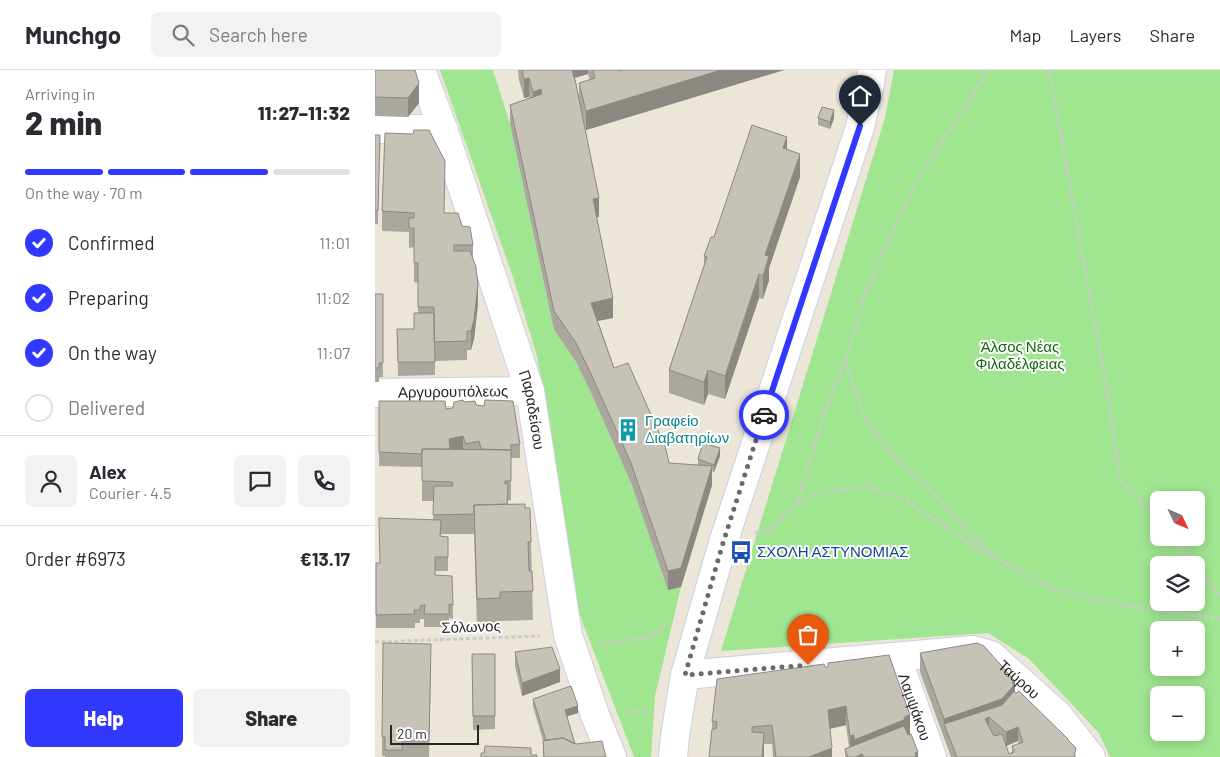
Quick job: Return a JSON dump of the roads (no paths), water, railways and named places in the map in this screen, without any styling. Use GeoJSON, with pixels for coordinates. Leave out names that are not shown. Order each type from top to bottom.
{"type":"FeatureCollection","features":[{"type":"Feature","properties":{"kind":"street","name":"Παραδείσου"},"geometry":{"type":"LineString","coordinates":[[421,70],[443,130],[530,391],[570,642],[595,715],[612,757]]}},
{"type":"Feature","properties":{"kind":"street"},"geometry":{"type":"LineString","coordinates":[[673,757],[679,705],[685,675],[727,528],[860,126],[872,70]]}},
{"type":"Feature","properties":{"kind":"street"},"geometry":{"type":"LineString","coordinates":[[375,128],[443,130]]}},
{"type":"Feature","properties":{"kind":"street","name":"Αργυρουπόλεως"},"geometry":{"type":"LineString","coordinates":[[375,393],[530,391]]}},
{"type":"Feature","properties":{"kind":"street","name":"Ταύρου"},"geometry":{"type":"LineString","coordinates":[[685,675],[973,650],[991,654],[1059,715],[1091,757]]}},
{"type":"Feature","properties":{"kind":"street","name":"Λαμψάκου"},"geometry":{"type":"LineString","coordinates":[[897,658],[932,757]]}},
{"type":"Feature","properties":{"kind":"place","name":"Γραφείο Διαβατηρίων"},"geometry":{"type":"Point","coordinates":[628,430]}},
{"type":"Feature","properties":{"kind":"place","name":"ΣΧΟΛΗ ΑΣΤΥΝΟΜΙΑΣ"},"geometry":{"type":"Point","coordinates":[741,552]}},
{"type":"Feature","properties":{"kind":"park label","name":"Άλσος Νέας Φιλαδέλφειας"},"geometry":{"type":"Point","coordinates":[1020,356]}}]}
